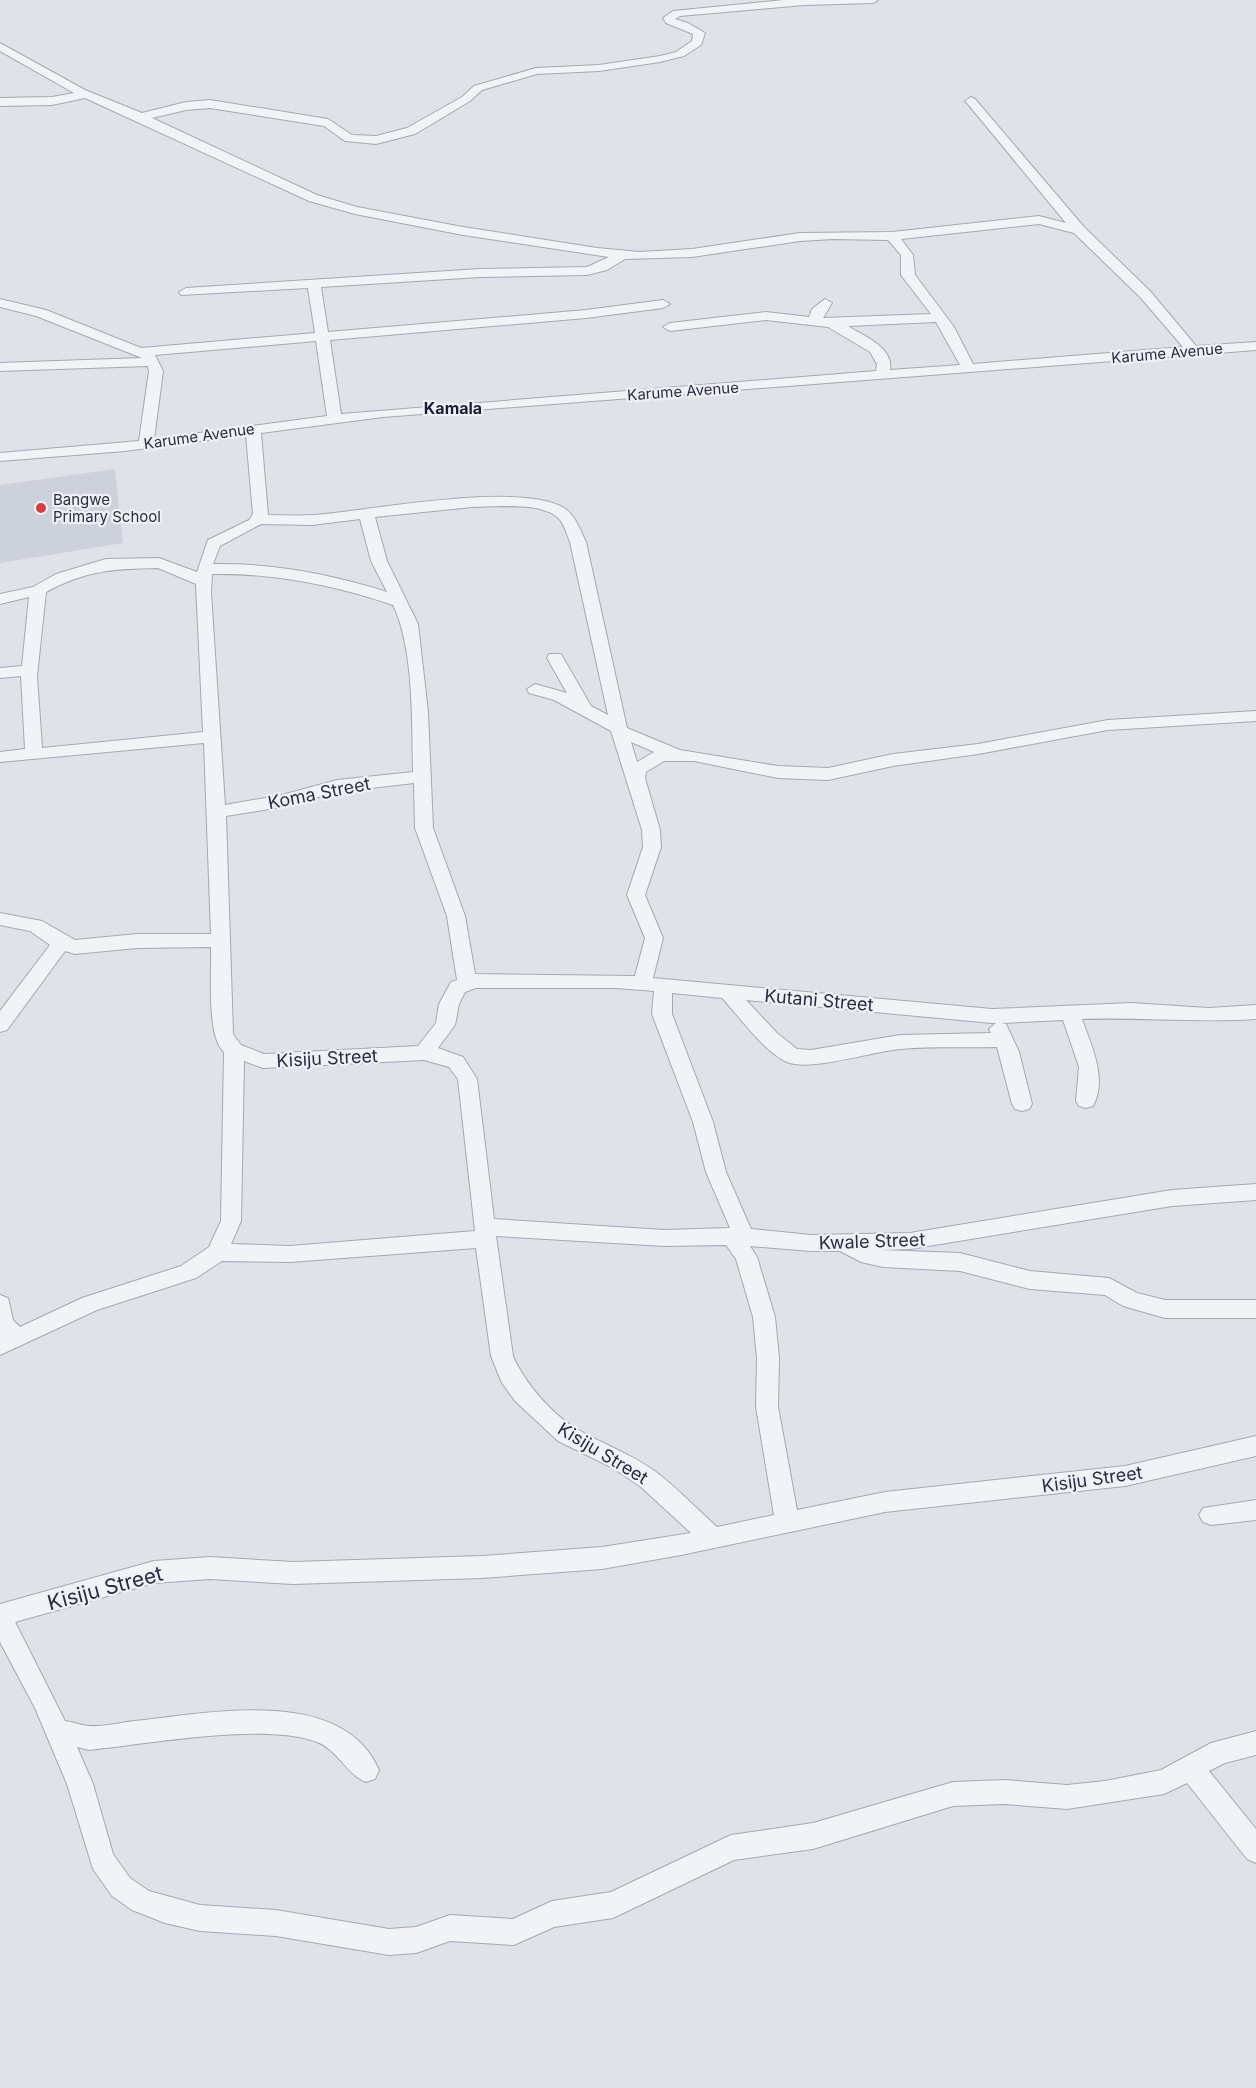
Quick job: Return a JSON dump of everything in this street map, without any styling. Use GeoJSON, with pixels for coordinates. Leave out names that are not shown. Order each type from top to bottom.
{"type":"FeatureCollection","features":[{"type":"Feature","properties":{"kind":"street"},"geometry":{"type":"LineString","coordinates":[[787,0],[801,2]]}},
{"type":"Feature","properties":{"kind":"street"},"geometry":{"type":"LineString","coordinates":[[141,117],[186,106],[210,104],[328,123],[349,138],[376,140],[411,131],[466,99],[478,88],[536,71],[599,68],[680,54],[697,43],[699,33],[670,21],[668,18],[677,14],[801,2],[873,0]]}},
{"type":"Feature","properties":{"kind":"street"},"geometry":{"type":"LineString","coordinates":[[0,46],[85,94],[141,117],[282,185],[355,210],[463,231],[623,254],[692,253],[777,240],[833,235],[892,236],[1039,220],[1079,230]]}},
{"type":"Feature","properties":{"kind":"street"},"geometry":{"type":"LineString","coordinates":[[0,102],[52,101],[85,94]]}},
{"type":"Feature","properties":{"kind":"street"},"geometry":{"type":"LineString","coordinates":[[971,101],[1079,230],[1145,294],[1193,351]]}},
{"type":"Feature","properties":{"kind":"street"},"geometry":{"type":"LineString","coordinates":[[892,236],[907,255],[908,275],[940,318],[969,369]]}},
{"type":"Feature","properties":{"kind":"street"},"geometry":{"type":"LineString","coordinates":[[186,292],[480,273],[587,271],[602,267],[623,254]]}},
{"type":"Feature","properties":{"kind":"street"},"geometry":{"type":"LineString","coordinates":[[314,283],[335,419]]}},
{"type":"Feature","properties":{"kind":"street"},"geometry":{"type":"LineString","coordinates":[[0,303],[41,313],[140,352],[154,362],[156,371],[146,443]]}},
{"type":"Feature","properties":{"kind":"street"},"geometry":{"type":"LineString","coordinates":[[815,322],[818,312],[825,303]]}},
{"type":"Feature","properties":{"kind":"street"},"geometry":{"type":"LineString","coordinates":[[140,352],[586,314],[663,304]]}},
{"type":"Feature","properties":{"kind":"street"},"geometry":{"type":"LineString","coordinates":[[670,327],[740,321],[766,316],[832,323],[940,318]]}},
{"type":"Feature","properties":{"kind":"street"},"geometry":{"type":"LineString","coordinates":[[832,323],[876,349],[884,364],[882,376]]}},
{"type":"Feature","properties":{"kind":"street","name":"Karume Avenue"},"geometry":{"type":"LineString","coordinates":[[0,457],[111,448],[383,413],[1256,346]]}},
{"type":"Feature","properties":{"kind":"street"},"geometry":{"type":"LineString","coordinates":[[0,367],[154,362]]}},
{"type":"Feature","properties":{"kind":"street"},"geometry":{"type":"LineString","coordinates":[[253,429],[260,519]]}},
{"type":"Feature","properties":{"kind":"street"},"geometry":{"type":"LineString","coordinates":[[4,1328],[90,1304],[188,1272],[217,1252],[231,1221],[234,1050],[226,1043],[223,1034],[217,812],[204,575],[209,551],[216,540],[260,519],[312,520],[472,502],[530,502],[557,510],[567,518],[578,542],[590,606],[609,676],[627,760],[637,783],[651,830],[652,847],[636,895],[654,938],[642,984]]}},
{"type":"Feature","properties":{"kind":"street"},"geometry":{"type":"LineString","coordinates":[[366,514],[379,561],[410,624],[420,712],[424,828],[456,916],[467,983],[458,987],[449,1004],[445,1025],[424,1053]]}},
{"type":"Feature","properties":{"kind":"street"},"geometry":{"type":"LineString","coordinates":[[0,599],[38,590],[62,577],[84,569],[126,563],[170,566],[204,575],[249,568],[288,573],[353,586],[400,602]]}},
{"type":"Feature","properties":{"kind":"street"},"geometry":{"type":"LineString","coordinates":[[34,755],[29,670],[38,590]]}},
{"type":"Feature","properties":{"kind":"street"},"geometry":{"type":"LineString","coordinates":[[555,658],[584,708]]}},
{"type":"Feature","properties":{"kind":"street"},"geometry":{"type":"LineString","coordinates":[[0,673],[29,670]]}},
{"type":"Feature","properties":{"kind":"street"},"geometry":{"type":"LineString","coordinates":[[535,689],[560,696],[619,729],[676,755]]}},
{"type":"Feature","properties":{"kind":"street"},"geometry":{"type":"LineString","coordinates":[[637,783],[638,770],[650,760],[662,755],[676,755],[778,772],[828,774],[893,760],[997,746],[1108,725],[1256,716]]}},
{"type":"Feature","properties":{"kind":"street"},"geometry":{"type":"LineString","coordinates":[[0,757],[212,737]]}},
{"type":"Feature","properties":{"kind":"street","name":"Koma Street"},"geometry":{"type":"LineString","coordinates":[[217,812],[282,801],[337,786],[422,777]]}},
{"type":"Feature","properties":{"kind":"street"},"geometry":{"type":"LineString","coordinates":[[0,919],[35,926],[61,943],[75,947],[137,941],[219,940]]}},
{"type":"Feature","properties":{"kind":"street"},"geometry":{"type":"LineString","coordinates":[[0,1025],[61,943]]}},
{"type":"Feature","properties":{"kind":"street","name":"Kutani Street"},"geometry":{"type":"LineString","coordinates":[[467,983],[545,979],[642,984],[992,1016],[1131,1010],[1209,1016],[1256,1012]]}},
{"type":"Feature","properties":{"kind":"street"},"geometry":{"type":"LineString","coordinates":[[665,986],[661,999],[662,1014],[703,1122],[716,1172],[764,1317],[768,1358],[767,1407],[787,1521]]}},
{"type":"Feature","properties":{"kind":"street"},"geometry":{"type":"LineString","coordinates":[[727,991],[770,1038],[792,1056],[811,1057],[900,1042],[1005,1040]]}},
{"type":"Feature","properties":{"kind":"street"},"geometry":{"type":"LineString","coordinates":[[1070,1013],[1089,1067],[1086,1101]]}},
{"type":"Feature","properties":{"kind":"street"},"geometry":{"type":"LineString","coordinates":[[992,1016],[1005,1040],[1022,1104]]}},
{"type":"Feature","properties":{"kind":"street","name":"Kisiju Street"},"geometry":{"type":"LineString","coordinates":[[234,1050],[263,1061],[424,1053],[458,1062],[466,1072],[476,1123],[485,1233],[502,1356],[510,1376],[523,1394],[566,1434],[621,1461],[649,1479],[713,1538]]}},
{"type":"Feature","properties":{"kind":"street","name":"Kwale Street"},"geometry":{"type":"LineString","coordinates":[[217,1252],[290,1254],[485,1233],[664,1238],[738,1236],[811,1243],[910,1241],[1172,1198],[1256,1192]]}},
{"type":"Feature","properties":{"kind":"street"},"geometry":{"type":"LineString","coordinates":[[843,1242],[869,1257],[960,1262],[1030,1280],[1109,1287],[1131,1300],[1166,1309],[1256,1310]]}},
{"type":"Feature","properties":{"kind":"street","name":"Kisiju Street"},"geometry":{"type":"LineString","coordinates":[[0,1617],[154,1572],[210,1568],[293,1573],[482,1567],[602,1558],[713,1538],[885,1502],[1125,1476],[1256,1446]]}},
{"type":"Feature","properties":{"kind":"street"},"geometry":{"type":"LineString","coordinates":[[1211,1515],[1256,1510]]}},
{"type":"Feature","properties":{"kind":"street"},"geometry":{"type":"LineString","coordinates":[[0,1617],[8,1655],[44,1701],[80,1784],[102,1860],[121,1887],[141,1901],[165,1910],[200,1918],[276,1923],[389,1942],[416,1940],[450,1928],[464,1927],[491,1932],[514,1932],[552,1914],[613,1905],[731,1848],[758,1842],[813,1836],[953,1794],[1005,1792],[1067,1797],[1105,1793],[1164,1782],[1220,1752],[1256,1743]]}},
{"type":"Feature","properties":{"kind":"street"},"geometry":{"type":"LineString","coordinates":[[57,1731],[75,1736],[111,1737],[160,1729],[223,1724],[265,1722],[295,1725],[319,1730],[338,1740],[366,1770]]}},
{"type":"Feature","properties":{"kind":"street"},"geometry":{"type":"LineString","coordinates":[[1191,1769],[1256,1850]]}},
{"type":"Feature","properties":{"kind":"shaded area"},"geometry":{"type":"Polygon","coordinates":[[[115,469],[123,543],[0,563],[0,485],[115,469]]]}},
{"type":"Feature","properties":{"kind":"place","name":"Bangwe Primary School"},"geometry":{"type":"Point","coordinates":[41,508]}},
{"type":"Feature","properties":{"kind":"district","name":"Kamala"},"geometry":{"type":"Point","coordinates":[453,408]}}]}
